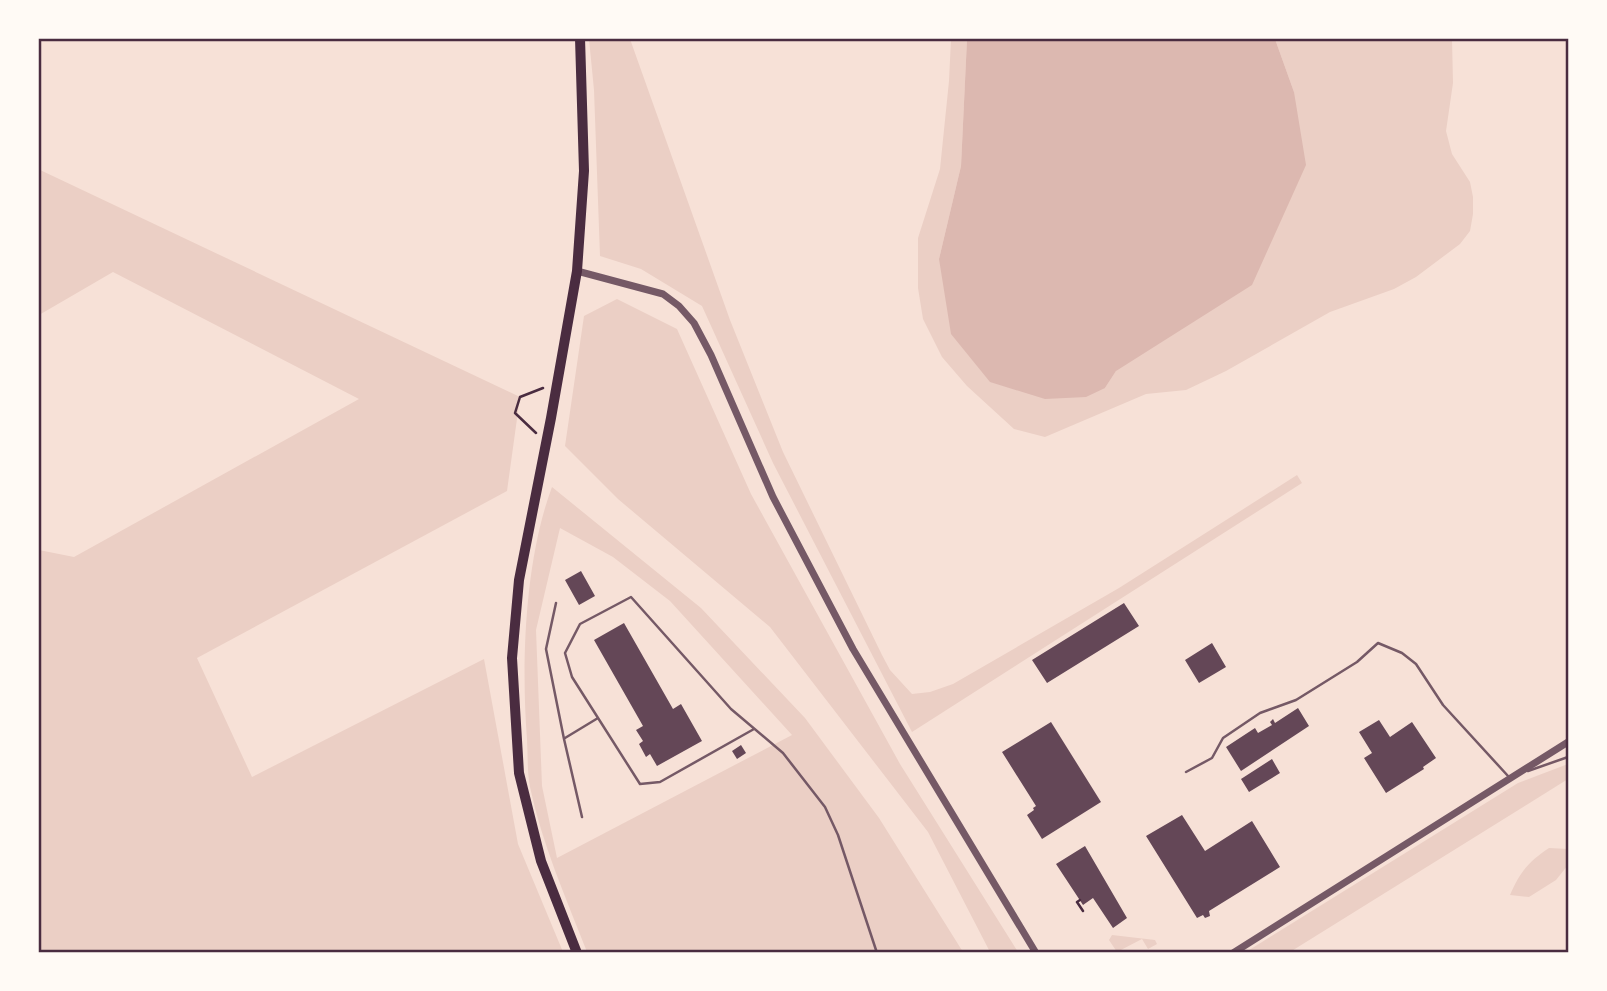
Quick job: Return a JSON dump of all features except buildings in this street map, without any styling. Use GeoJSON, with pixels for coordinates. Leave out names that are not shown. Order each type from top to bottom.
{"type":"FeatureCollection","features":[{"type":"Feature","properties":{"kind":"main road"},"geometry":{"type":"LineString","coordinates":[[577,953],[541,861],[519,774],[512,658],[519,580],[577,271],[584,171],[580,38]]}},
{"type":"Feature","properties":{"kind":"street"},"geometry":{"type":"LineString","coordinates":[[577,271],[663,294],[679,306],[694,323],[711,355],[772,497],[834,614],[897,725],[1036,953]]}},
{"type":"Feature","properties":{"kind":"street"},"geometry":{"type":"LineString","coordinates":[[1233,953],[1569,742]]}},
{"type":"Feature","properties":{"kind":"lane"},"geometry":{"type":"LineString","coordinates":[[754,729],[660,782],[640,784],[572,677],[565,653],[580,624],[631,597],[731,709],[783,753],[825,807],[838,835],[877,953]]}},
{"type":"Feature","properties":{"kind":"lane"},"geometry":{"type":"LineString","coordinates":[[556,603],[546,649],[582,817]]}},
{"type":"Feature","properties":{"kind":"lane"},"geometry":{"type":"LineString","coordinates":[[1186,772],[1212,758],[1223,738],[1260,713],[1296,700],[1357,663],[1378,643],[1402,653],[1416,664],[1443,705],[1514,777],[1569,757]]}},
{"type":"Feature","properties":{"kind":"lane"},"geometry":{"type":"LineString","coordinates":[[564,739],[598,718]]}},
{"type":"Feature","properties":{"kind":"path"},"geometry":{"type":"LineString","coordinates":[[538,435],[515,413],[520,397],[544,388]]}},
{"type":"Feature","properties":{"kind":"path"},"geometry":{"type":"LineString","coordinates":[[1080,900],[1077,902],[1083,911]]}},
{"type":"Feature","properties":{"kind":"shaded area"},"geometry":{"type":"Polygon","coordinates":[[[589,39],[630,39],[730,320],[783,452],[882,655],[890,670],[912,694],[930,692],[953,684],[1119,588],[1297,475],[1302,483],[912,732],[773,463],[702,306],[641,269],[600,256],[594,90],[589,39]]]}},
{"type":"Feature","properties":{"kind":"shaded area"},"geometry":{"type":"Polygon","coordinates":[[[951,39],[967,39],[961,166],[939,259],[1105,388],[1294,92],[1275,39],[1452,39],[1453,83],[1446,131],[1452,154],[1470,182],[1473,214],[1470,231],[1460,244],[1416,277],[1394,289],[1330,312],[1226,371],[1186,390],[1146,394],[1045,437],[1014,429],[967,386],[942,357],[923,319],[918,288],[918,238],[940,169],[951,39]]]}},
{"type":"Feature","properties":{"kind":"shaded area"},"geometry":{"type":"Polygon","coordinates":[[[967,39],[1275,39],[1294,92],[1306,165],[1252,285],[1116,371],[1105,388],[1086,397],[1045,399],[990,382],[951,334],[939,259],[961,166],[967,39]]]}},
{"type":"Feature","properties":{"kind":"shaded area"},"geometry":{"type":"Polygon","coordinates":[[[38,169],[520,397],[507,491],[197,658],[252,777],[484,659],[518,844],[563,952],[39,952],[39,550],[74,557],[359,399],[113,272],[39,315],[38,169]]]}},
{"type":"Feature","properties":{"kind":"shaded area"},"geometry":{"type":"Polygon","coordinates":[[[617,299],[677,329],[751,494],[900,764],[1018,952],[990,952],[928,832],[770,627],[618,499],[565,446],[584,316],[617,299]]]}},
{"type":"Feature","properties":{"kind":"shaded area"},"geometry":{"type":"Polygon","coordinates":[[[552,487],[701,608],[805,718],[879,818],[963,952],[587,952],[548,850],[528,775],[525,644],[531,578],[543,515],[552,487]],[[560,528],[536,630],[542,786],[557,858],[792,735],[670,601],[613,557],[560,528]]]}},
{"type":"Feature","properties":{"kind":"shaded area"},"geometry":{"type":"Polygon","coordinates":[[[1568,764],[1568,779],[1290,952],[1246,952],[1518,783],[1568,764]]]}},
{"type":"Feature","properties":{"kind":"shaded area"},"geometry":{"type":"Polygon","coordinates":[[[1549,848],[1568,849],[1568,865],[1556,880],[1529,897],[1510,895],[1525,868],[1549,848]]]}},
{"type":"Feature","properties":{"kind":"shaded area"},"geometry":{"type":"Polygon","coordinates":[[[1112,935],[1155,940],[1157,944],[1148,949],[1142,939],[1117,952],[1109,940],[1112,935]]]}}]}
